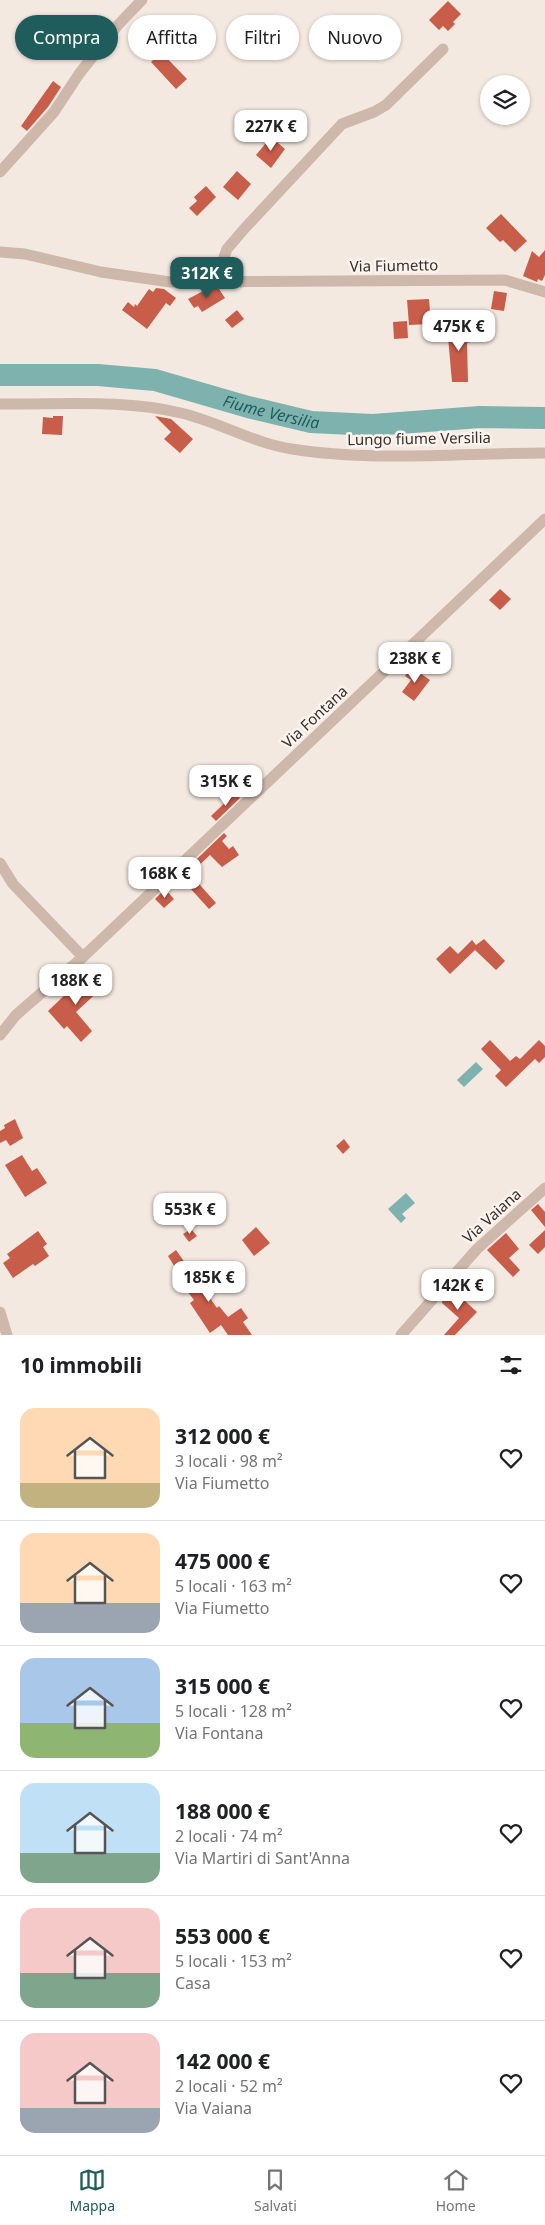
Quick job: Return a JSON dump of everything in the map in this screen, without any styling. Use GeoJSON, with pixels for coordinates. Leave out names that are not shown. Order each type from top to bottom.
{"type":"FeatureCollection","features":[{"type":"Feature","properties":{"kind":"street"},"geometry":{"type":"LineString","coordinates":[[0,172],[54,112],[84,67],[117,26],[142,0]]}},
{"type":"Feature","properties":{"kind":"street"},"geometry":{"type":"LineString","coordinates":[[241,282],[226,265],[224,257],[227,249],[245,228],[342,124],[374,112],[386,105],[444,49]]}},
{"type":"Feature","properties":{"kind":"street","name":"Via Fiumetto"},"geometry":{"type":"LineString","coordinates":[[0,252],[25,254],[101,272],[170,282],[505,280],[545,292]]}},
{"type":"Feature","properties":{"kind":"street","name":"Lungo fiume Versilia"},"geometry":{"type":"LineString","coordinates":[[0,404],[110,404],[181,413],[255,440],[291,449],[347,455],[545,452]]}},
{"type":"Feature","properties":{"kind":"street","name":"Via Fontana"},"geometry":{"type":"LineString","coordinates":[[0,1034],[16,1015],[83,957],[545,519]]}},
{"type":"Feature","properties":{"kind":"street"},"geometry":{"type":"LineString","coordinates":[[0,863],[13,884],[83,957]]}},
{"type":"Feature","properties":{"kind":"street","name":"Via Vaiana"},"geometry":{"type":"LineString","coordinates":[[401,1335],[477,1249],[545,1188]]}},
{"type":"Feature","properties":{"kind":"street"},"geometry":{"type":"LineString","coordinates":[[0,1312],[7,1335]]}},
{"type":"Feature","properties":{"kind":"water"},"geometry":{"type":"Polygon","coordinates":[[[476,1062],[483,1069],[464,1087],[457,1080],[476,1062]]]}},
{"type":"Feature","properties":{"kind":"water"},"geometry":{"type":"Polygon","coordinates":[[[406,1193],[415,1203],[402,1214],[406,1218],[401,1223],[388,1209],[406,1193]]]}},
{"type":"Feature","properties":{"kind":"building"},"geometry":{"type":"Polygon","coordinates":[[[448,1],[461,14],[448,31],[443,26],[439,30],[429,20],[448,1]]]}},
{"type":"Feature","properties":{"kind":"building"},"geometry":{"type":"Polygon","coordinates":[[[153,60],[169,60],[187,79],[176,89],[151,62],[153,60]]]}},
{"type":"Feature","properties":{"kind":"building"},"geometry":{"type":"Polygon","coordinates":[[[53,81],[61,87],[48,107],[27,131],[21,126],[53,81]]]}},
{"type":"Feature","properties":{"kind":"building"},"geometry":{"type":"Polygon","coordinates":[[[271,137],[285,149],[271,168],[256,155],[271,137]]]}},
{"type":"Feature","properties":{"kind":"building"},"geometry":{"type":"Polygon","coordinates":[[[237,171],[251,184],[238,200],[223,187],[237,171]]]}},
{"type":"Feature","properties":{"kind":"building"},"geometry":{"type":"Polygon","coordinates":[[[206,186],[216,197],[197,216],[189,208],[197,201],[194,197],[206,186]]]}},
{"type":"Feature","properties":{"kind":"building"},"geometry":{"type":"Polygon","coordinates":[[[501,214],[527,241],[515,252],[503,240],[500,242],[486,228],[501,214]]]}},
{"type":"Feature","properties":{"kind":"building"},"geometry":{"type":"Polygon","coordinates":[[[545,250],[545,275],[542,281],[538,279],[537,282],[523,276],[532,251],[539,257],[545,250]]]}},
{"type":"Feature","properties":{"kind":"building"},"geometry":{"type":"Polygon","coordinates":[[[156,288],[164,289],[176,298],[170,306],[166,303],[147,329],[122,310],[128,302],[134,307],[135,304],[137,306],[149,289],[153,292],[156,288]]]}},
{"type":"Feature","properties":{"kind":"building"},"geometry":{"type":"Polygon","coordinates":[[[207,289],[219,289],[225,298],[202,312],[198,306],[194,308],[188,299],[207,289]]]}},
{"type":"Feature","properties":{"kind":"building"},"geometry":{"type":"Polygon","coordinates":[[[494,291],[507,293],[504,311],[491,309],[494,291]]]}},
{"type":"Feature","properties":{"kind":"building"},"geometry":{"type":"Polygon","coordinates":[[[429,299],[431,324],[409,325],[407,300],[429,299]]]}},
{"type":"Feature","properties":{"kind":"building"},"geometry":{"type":"Polygon","coordinates":[[[237,310],[244,319],[232,328],[225,320],[237,310]]]}},
{"type":"Feature","properties":{"kind":"building"},"geometry":{"type":"Polygon","coordinates":[[[407,321],[408,338],[394,339],[393,322],[407,321]]]}},
{"type":"Feature","properties":{"kind":"building"},"geometry":{"type":"Polygon","coordinates":[[[469,325],[470,342],[467,343],[468,382],[452,382],[447,326],[469,325]]]}},
{"type":"Feature","properties":{"kind":"building"},"geometry":{"type":"Polygon","coordinates":[[[53,416],[63,416],[62,435],[42,434],[43,417],[53,418],[53,416]]]}},
{"type":"Feature","properties":{"kind":"building"},"geometry":{"type":"Polygon","coordinates":[[[155,416],[171,419],[193,439],[180,453],[164,439],[171,432],[155,416]]]}},
{"type":"Feature","properties":{"kind":"building"},"geometry":{"type":"Polygon","coordinates":[[[500,589],[511,599],[500,610],[489,600],[500,589]]]}},
{"type":"Feature","properties":{"kind":"building"},"geometry":{"type":"Polygon","coordinates":[[[411,667],[430,680],[414,701],[402,692],[411,680],[405,676],[411,667]]]}},
{"type":"Feature","properties":{"kind":"building"},"geometry":{"type":"Polygon","coordinates":[[[235,793],[240,798],[216,821],[211,816],[235,793]]]}},
{"type":"Feature","properties":{"kind":"building"},"geometry":{"type":"Polygon","coordinates":[[[224,833],[227,836],[222,841],[229,849],[233,846],[239,855],[222,867],[210,855],[194,870],[197,872],[192,876],[216,903],[209,909],[179,876],[224,833]]]}},
{"type":"Feature","properties":{"kind":"building"},"geometry":{"type":"Polygon","coordinates":[[[165,889],[174,899],[164,908],[155,899],[165,889]]]}},
{"type":"Feature","properties":{"kind":"building"},"geometry":{"type":"Polygon","coordinates":[[[484,939],[505,961],[496,970],[475,950],[450,974],[436,959],[450,946],[458,954],[472,940],[476,945],[484,939]]]}},
{"type":"Feature","properties":{"kind":"building"},"geometry":{"type":"Polygon","coordinates":[[[89,972],[103,987],[76,1012],[92,1031],[81,1042],[67,1026],[64,1029],[48,1011],[89,972]]]}},
{"type":"Feature","properties":{"kind":"building"},"geometry":{"type":"Polygon","coordinates":[[[490,1040],[510,1061],[516,1056],[520,1059],[539,1040],[545,1046],[545,1057],[539,1063],[535,1059],[506,1087],[495,1076],[501,1070],[481,1049],[490,1040]]]}},
{"type":"Feature","properties":{"kind":"building"},"geometry":{"type":"Polygon","coordinates":[[[15,1119],[23,1138],[10,1146],[6,1140],[0,1143],[0,1131],[5,1128],[4,1125],[15,1119]]]}},
{"type":"Feature","properties":{"kind":"building"},"geometry":{"type":"Polygon","coordinates":[[[344,1139],[350,1147],[343,1154],[336,1146],[344,1139]]]}},
{"type":"Feature","properties":{"kind":"building"},"geometry":{"type":"Polygon","coordinates":[[[22,1155],[32,1171],[37,1168],[47,1183],[25,1197],[5,1165],[22,1155]]]}},
{"type":"Feature","properties":{"kind":"building"},"geometry":{"type":"Polygon","coordinates":[[[538,1204],[545,1212],[545,1227],[531,1210],[538,1204]]]}},
{"type":"Feature","properties":{"kind":"building"},"geometry":{"type":"Polygon","coordinates":[[[256,1227],[270,1243],[254,1256],[242,1240],[256,1227]]]}},
{"type":"Feature","properties":{"kind":"building"},"geometry":{"type":"Polygon","coordinates":[[[191,1229],[197,1236],[189,1242],[183,1234],[191,1229]]]}},
{"type":"Feature","properties":{"kind":"building"},"geometry":{"type":"Polygon","coordinates":[[[545,1230],[545,1247],[538,1254],[529,1245],[545,1230]]]}},
{"type":"Feature","properties":{"kind":"building"},"geometry":{"type":"Polygon","coordinates":[[[38,1231],[47,1244],[43,1247],[49,1256],[35,1266],[33,1264],[13,1278],[3,1263],[10,1258],[7,1254],[38,1231]]]}},
{"type":"Feature","properties":{"kind":"building"},"geometry":{"type":"Polygon","coordinates":[[[506,1233],[519,1249],[509,1258],[520,1270],[513,1277],[487,1250],[506,1233]]]}},
{"type":"Feature","properties":{"kind":"building"},"geometry":{"type":"Polygon","coordinates":[[[176,1250],[217,1308],[219,1306],[228,1317],[241,1308],[248,1318],[243,1322],[252,1335],[228,1335],[221,1325],[210,1333],[190,1303],[194,1300],[184,1287],[186,1285],[168,1256],[176,1250]]]}},
{"type":"Feature","properties":{"kind":"building"},"geometry":{"type":"Polygon","coordinates":[[[452,1289],[477,1312],[455,1335],[444,1335],[459,1318],[442,1303],[442,1299],[452,1289]]]}},
{"type":"Feature","properties":{"kind":"waterway","name":"Fiume Versilia"},"geometry":{"type":"LineString","coordinates":[[0,375],[98,375],[155,380],[248,407],[311,422],[373,425],[480,417],[545,418]]}}]}
